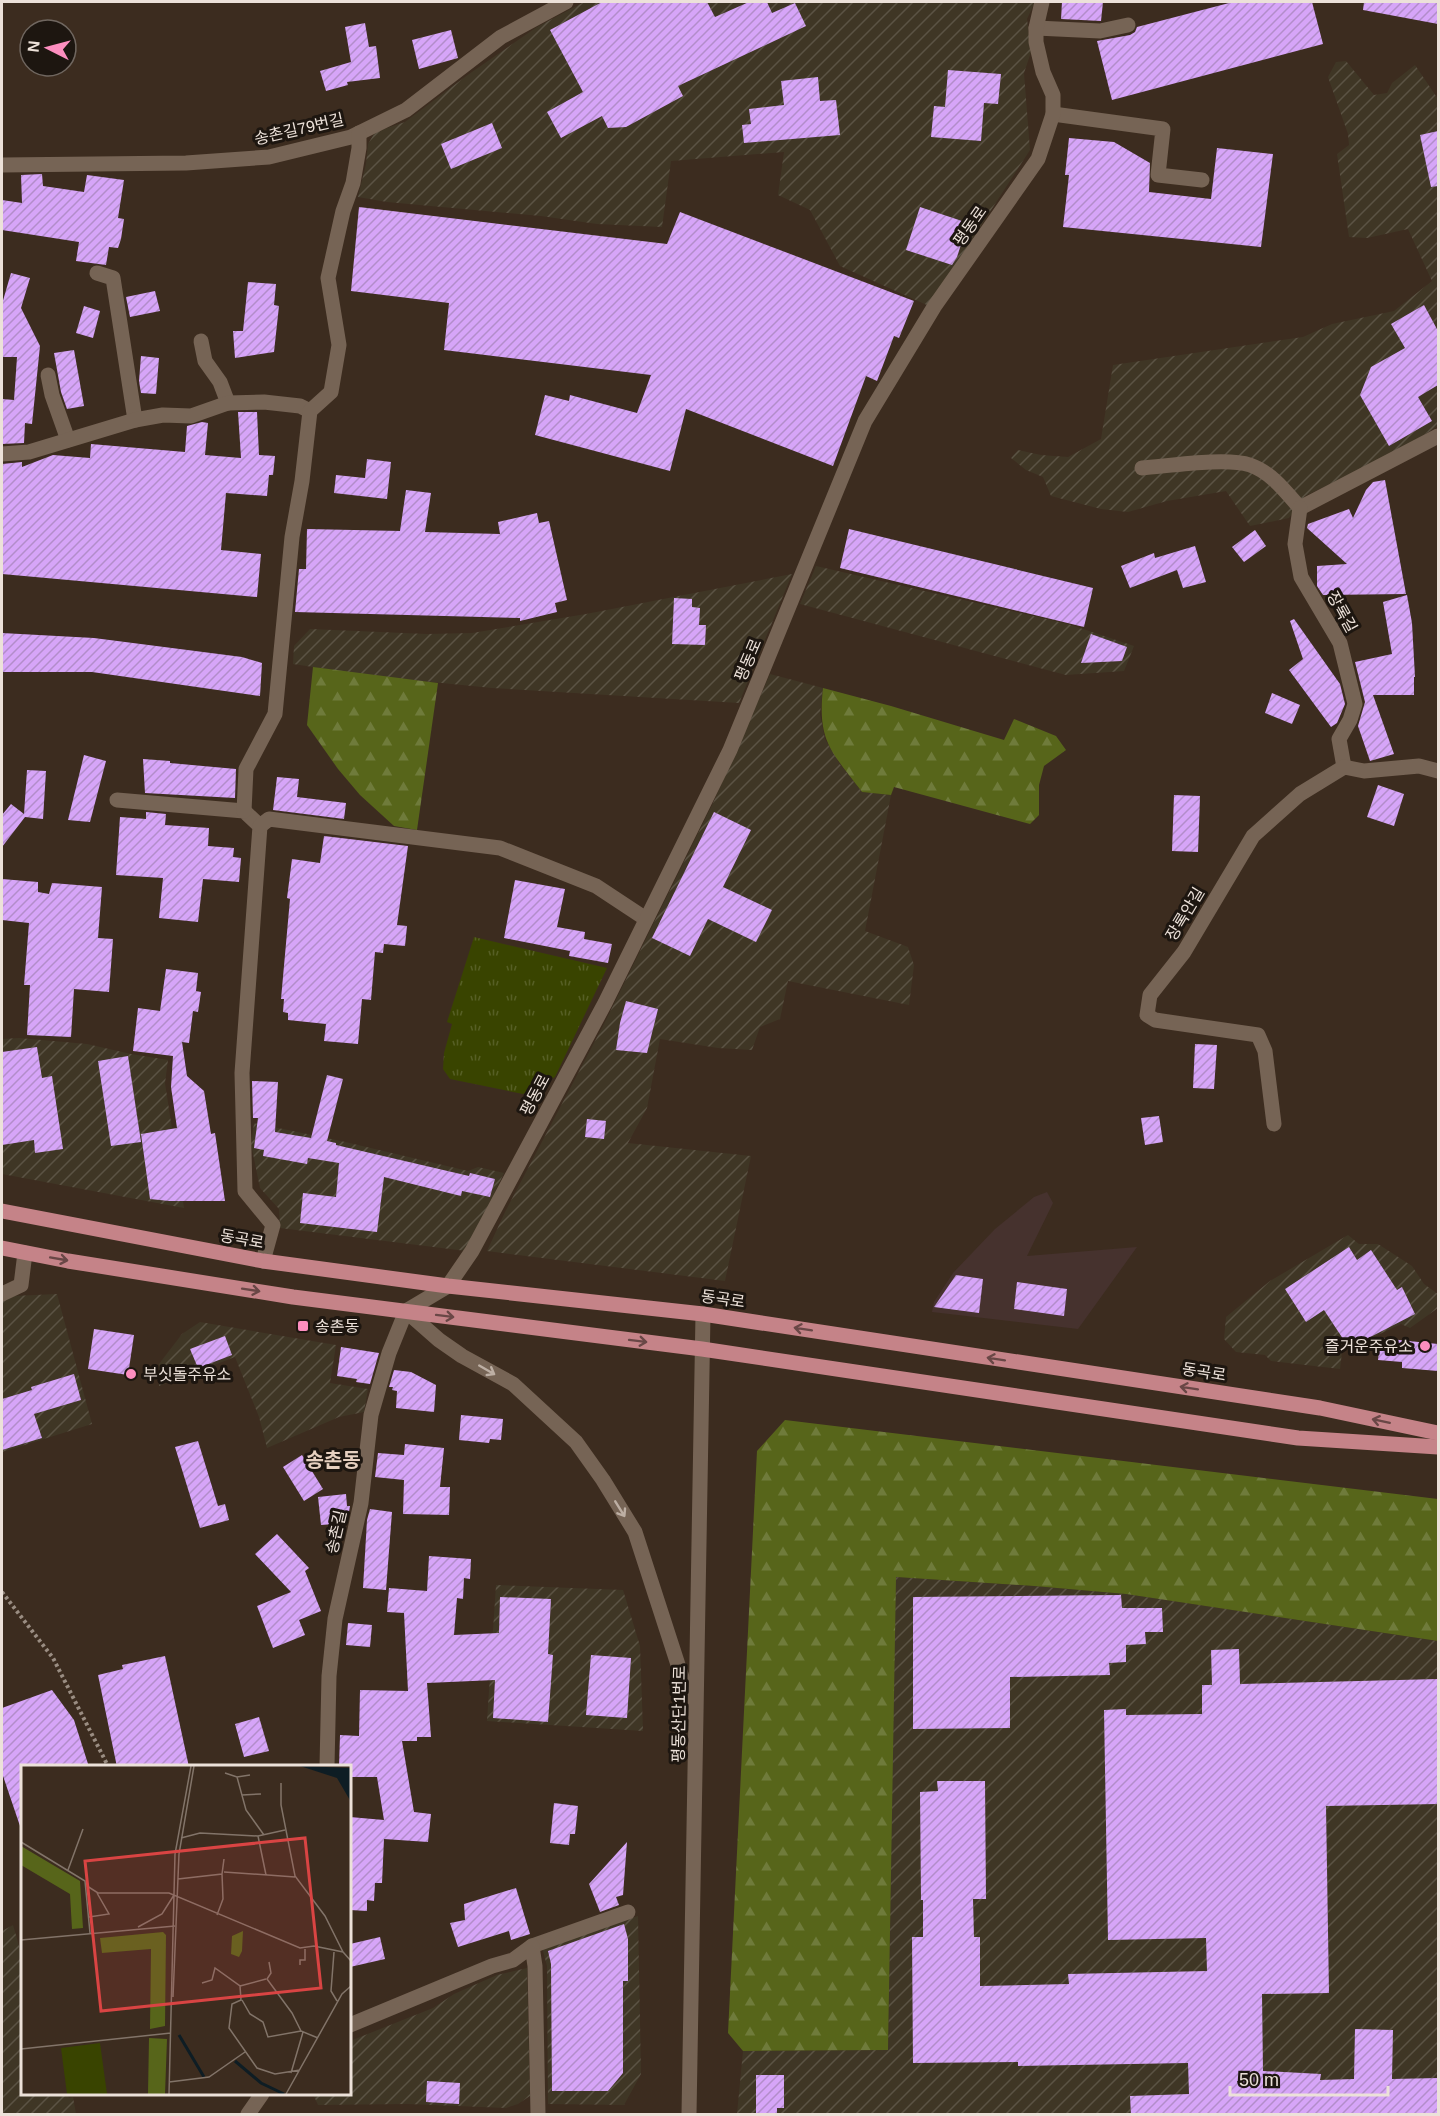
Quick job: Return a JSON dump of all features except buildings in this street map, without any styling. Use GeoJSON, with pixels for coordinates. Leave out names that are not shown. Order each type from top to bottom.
{"type":"FeatureCollection","features":[{"type":"Feature","properties":{"kind":"main road","name":"동곡로"},"geometry":{"type":"LineString","coordinates":[[2,1211],[263,1262],[448,1286],[703,1314],[1320,1408],[1438,1433]]}},
{"type":"Feature","properties":{"kind":"main road"},"geometry":{"type":"LineString","coordinates":[[2,1248],[293,1297],[702,1349],[1298,1438],[1438,1447]]}},
{"type":"Feature","properties":{"kind":"street","name":"송촌길79번길"},"geometry":{"type":"LineString","coordinates":[[2,165],[186,163],[257,158],[351,137],[406,110],[501,37],[566,2]]}},
{"type":"Feature","properties":{"kind":"street","name":"평동로"},"geometry":{"type":"LineString","coordinates":[[406,1311],[448,1286],[472,1251],[605,1003],[730,750],[865,421],[934,307],[1038,159],[1049,133],[1053,114],[1053,95],[1043,72],[1036,42],[1036,28],[1042,2]]}},
{"type":"Feature","properties":{"kind":"street"},"geometry":{"type":"LineString","coordinates":[[1036,28],[1100,31],[1128,25]]}},
{"type":"Feature","properties":{"kind":"street"},"geometry":{"type":"LineString","coordinates":[[1053,114],[1163,129],[1158,175],[1202,180]]}},
{"type":"Feature","properties":{"kind":"street"},"geometry":{"type":"LineString","coordinates":[[244,811],[246,769],[275,714],[292,537],[302,481],[310,411],[331,392],[339,345],[328,278],[343,211],[353,183],[359,133]]}},
{"type":"Feature","properties":{"kind":"street"},"geometry":{"type":"LineString","coordinates":[[97,273],[113,278],[135,420]]}},
{"type":"Feature","properties":{"kind":"street"},"geometry":{"type":"LineString","coordinates":[[201,341],[206,361],[220,382],[228,403]]}},
{"type":"Feature","properties":{"kind":"street"},"geometry":{"type":"LineString","coordinates":[[48,375],[52,395],[68,440]]}},
{"type":"Feature","properties":{"kind":"street"},"geometry":{"type":"LineString","coordinates":[[2,454],[28,452],[135,420],[164,415],[190,416],[228,403],[264,402],[300,406],[310,411]]}},
{"type":"Feature","properties":{"kind":"street"},"geometry":{"type":"LineString","coordinates":[[1142,468],[1221,462],[1250,465],[1276,480],[1300,508],[1438,436]]}},
{"type":"Feature","properties":{"kind":"street","name":"장록길"},"geometry":{"type":"LineString","coordinates":[[1300,508],[1295,543],[1301,577],[1340,643],[1355,704],[1350,720],[1339,739],[1344,767]]}},
{"type":"Feature","properties":{"kind":"street"},"geometry":{"type":"LineString","coordinates":[[1344,767],[1364,771],[1419,766],[1438,771]]}},
{"type":"Feature","properties":{"kind":"street","name":"장록안길"},"geometry":{"type":"LineString","coordinates":[[1274,1124],[1265,1051],[1258,1035],[1155,1020],[1147,1015],[1150,995],[1184,952],[1253,836],[1300,794],[1344,767]]}},
{"type":"Feature","properties":{"kind":"street"},"geometry":{"type":"LineString","coordinates":[[117,800],[244,811],[260,826]]}},
{"type":"Feature","properties":{"kind":"street"},"geometry":{"type":"LineString","coordinates":[[263,1262],[273,1225],[245,1191],[242,1073],[260,826],[269,819],[500,848],[596,886],[646,919]]}},
{"type":"Feature","properties":{"kind":"street"},"geometry":{"type":"LineString","coordinates":[[2,1294],[21,1285],[25,1253]]}},
{"type":"Feature","properties":{"kind":"street"},"geometry":{"type":"LineString","coordinates":[[406,1311],[439,1340],[513,1384],[576,1442],[635,1532],[697,1722]]}},
{"type":"Feature","properties":{"kind":"street","name":"송촌길"},"geometry":{"type":"LineString","coordinates":[[327,1765],[329,1676],[335,1619],[361,1503],[371,1415],[389,1353],[406,1311]]}},
{"type":"Feature","properties":{"kind":"street","name":"평동산단1번로"},"geometry":{"type":"LineString","coordinates":[[689,2115],[703,1314]]}},
{"type":"Feature","properties":{"kind":"street"},"geometry":{"type":"LineString","coordinates":[[351,2025],[484,1969],[513,1960],[532,1946],[628,1912]]}},
{"type":"Feature","properties":{"kind":"street"},"geometry":{"type":"LineString","coordinates":[[532,1946],[535,1966],[538,2115]]}},
{"type":"Feature","properties":{"kind":"street"},"geometry":{"type":"LineString","coordinates":[[248,2115],[261,2095]]}},
{"type":"Feature","properties":{"kind":"path"},"geometry":{"type":"LineString","coordinates":[[2,1592],[52,1658],[107,1765]]}},
{"type":"Feature","properties":{"kind":"shaded area"},"geometry":{"type":"Polygon","coordinates":[[[584,2],[1035,2],[1027,19],[1031,52],[1024,73],[1030,150],[929,306],[840,266],[810,210],[778,195],[784,152],[671,161],[662,227],[597,224],[358,197],[368,144],[375,132],[405,122],[537,27],[584,2]]]}},
{"type":"Feature","properties":{"kind":"shaded area"},"geometry":{"type":"Polygon","coordinates":[[[1346,61],[1374,95],[1387,93],[1392,83],[1415,65],[1438,99],[1438,426],[1397,452],[1305,496],[1289,518],[1250,526],[1226,491],[1167,501],[1128,512],[1101,509],[1051,496],[1043,477],[1026,470],[1011,458],[1018,450],[1068,457],[1101,439],[1113,365],[1303,337],[1332,324],[1394,311],[1432,281],[1408,229],[1367,238],[1349,237],[1337,154],[1349,145],[1348,134],[1328,77],[1336,62],[1346,61]]]}},
{"type":"Feature","properties":{"kind":"shaded area"},"geometry":{"type":"Polygon","coordinates":[[[816,566],[1068,624],[1134,646],[1124,671],[1066,675],[800,604],[816,566]]]}},
{"type":"Feature","properties":{"kind":"shaded area"},"geometry":{"type":"Polygon","coordinates":[[[792,574],[739,703],[492,688],[372,676],[293,664],[294,646],[310,629],[427,634],[472,633],[586,614],[792,574]]]}},
{"type":"Feature","properties":{"kind":"shaded area"},"geometry":{"type":"Polygon","coordinates":[[[770,674],[823,688],[820,714],[825,739],[839,763],[862,792],[891,795],[865,931],[908,947],[914,965],[909,1005],[788,981],[780,1019],[760,1027],[752,1050],[718,1048],[660,1039],[647,1108],[628,1143],[751,1156],[725,1281],[487,1251],[505,1212],[604,1024],[713,803],[770,674]]]}},
{"type":"Feature","properties":{"kind":"shaded area"},"geometry":{"type":"Polygon","coordinates":[[[19,1038],[87,1044],[168,1060],[165,1083],[184,1208],[2,1174],[2,1039],[19,1038]]]}},
{"type":"Feature","properties":{"kind":"shaded area"},"geometry":{"type":"Polygon","coordinates":[[[254,1123],[468,1171],[478,1167],[504,1173],[466,1251],[280,1228],[279,1209],[260,1188],[251,1144],[254,1123]]]}},
{"type":"Feature","properties":{"kind":"shaded area"},"geometry":{"type":"Polygon","coordinates":[[[1047,1192],[1053,1203],[1027,1256],[1137,1247],[1078,1329],[932,1312],[934,1302],[953,1273],[995,1229],[1034,1197],[1047,1192]]]}},
{"type":"Feature","properties":{"kind":"shaded area"},"geometry":{"type":"Polygon","coordinates":[[[1348,1235],[1359,1244],[1378,1244],[1412,1266],[1424,1284],[1438,1294],[1438,1308],[1410,1328],[1401,1324],[1342,1352],[1340,1369],[1271,1361],[1265,1355],[1236,1352],[1224,1339],[1226,1317],[1270,1281],[1348,1235]]]}},
{"type":"Feature","properties":{"kind":"shaded area"},"geometry":{"type":"Polygon","coordinates":[[[57,1294],[92,1424],[2,1452],[2,1301],[13,1296],[57,1294]]]}},
{"type":"Feature","properties":{"kind":"shaded area"},"geometry":{"type":"Polygon","coordinates":[[[200,1322],[336,1345],[330,1383],[368,1389],[364,1412],[339,1417],[267,1448],[259,1417],[235,1357],[159,1386],[159,1364],[182,1334],[200,1322]]]}},
{"type":"Feature","properties":{"kind":"shaded area"},"geometry":{"type":"Polygon","coordinates":[[[895,1577],[1126,1594],[1438,1641],[1438,2114],[737,2114],[743,2051],[888,2050],[895,1577]]]}},
{"type":"Feature","properties":{"kind":"shaded area"},"geometry":{"type":"Polygon","coordinates":[[[496,1585],[623,1590],[640,1646],[643,1731],[487,1721],[496,1585]]]}},
{"type":"Feature","properties":{"kind":"shaded area"},"geometry":{"type":"Polygon","coordinates":[[[638,1916],[641,2074],[624,2105],[548,2104],[547,1966],[542,1947],[638,1916]]]}},
{"type":"Feature","properties":{"kind":"shaded area"},"geometry":{"type":"Polygon","coordinates":[[[13,1925],[21,1953],[21,2095],[68,2095],[69,2098],[73,2097],[76,2114],[2,2114],[2,1931],[13,1925]]]}},
{"type":"Feature","properties":{"kind":"shaded area"},"geometry":{"type":"Polygon","coordinates":[[[527,1968],[530,2096],[506,2108],[408,2104],[318,2105],[313,2095],[351,2095],[351,2041],[433,2008],[454,1994],[497,1975],[527,1968]]]}},
{"type":"Feature","properties":{"kind":"green space"},"geometry":{"type":"Polygon","coordinates":[[[313,667],[438,683],[417,830],[394,826],[360,795],[338,769],[307,725],[313,667]]]}},
{"type":"Feature","properties":{"kind":"green space"},"geometry":{"type":"Polygon","coordinates":[[[823,688],[1004,740],[1014,719],[1056,736],[1066,750],[1044,766],[1039,785],[1039,815],[1030,824],[894,787],[891,795],[862,792],[829,745],[822,721],[823,688]]]}},
{"type":"Feature","properties":{"kind":"green space"},"geometry":{"type":"Polygon","coordinates":[[[474,937],[607,968],[555,1077],[523,1094],[450,1079],[443,1069],[444,1053],[452,1024],[447,1022],[474,937]]]}},
{"type":"Feature","properties":{"kind":"green space"},"geometry":{"type":"Polygon","coordinates":[[[785,1420],[1438,1499],[1438,1641],[1126,1594],[896,1577],[888,2050],[743,2051],[728,2033],[757,1451],[785,1420]]]}},
{"type":"Feature","properties":{"kind":"place","name":"송촌동"},"geometry":{"type":"Point","coordinates":[303,1326]}},
{"type":"Feature","properties":{"kind":"place","name":"즐거운주유소"},"geometry":{"type":"Point","coordinates":[1425,1346]}},
{"type":"Feature","properties":{"kind":"place","name":"부싯돌주유소"},"geometry":{"type":"Point","coordinates":[131,1374]}},
{"type":"Feature","properties":{"kind":"district","name":"송촌동"},"geometry":{"type":"Point","coordinates":[333,1460]}}]}
